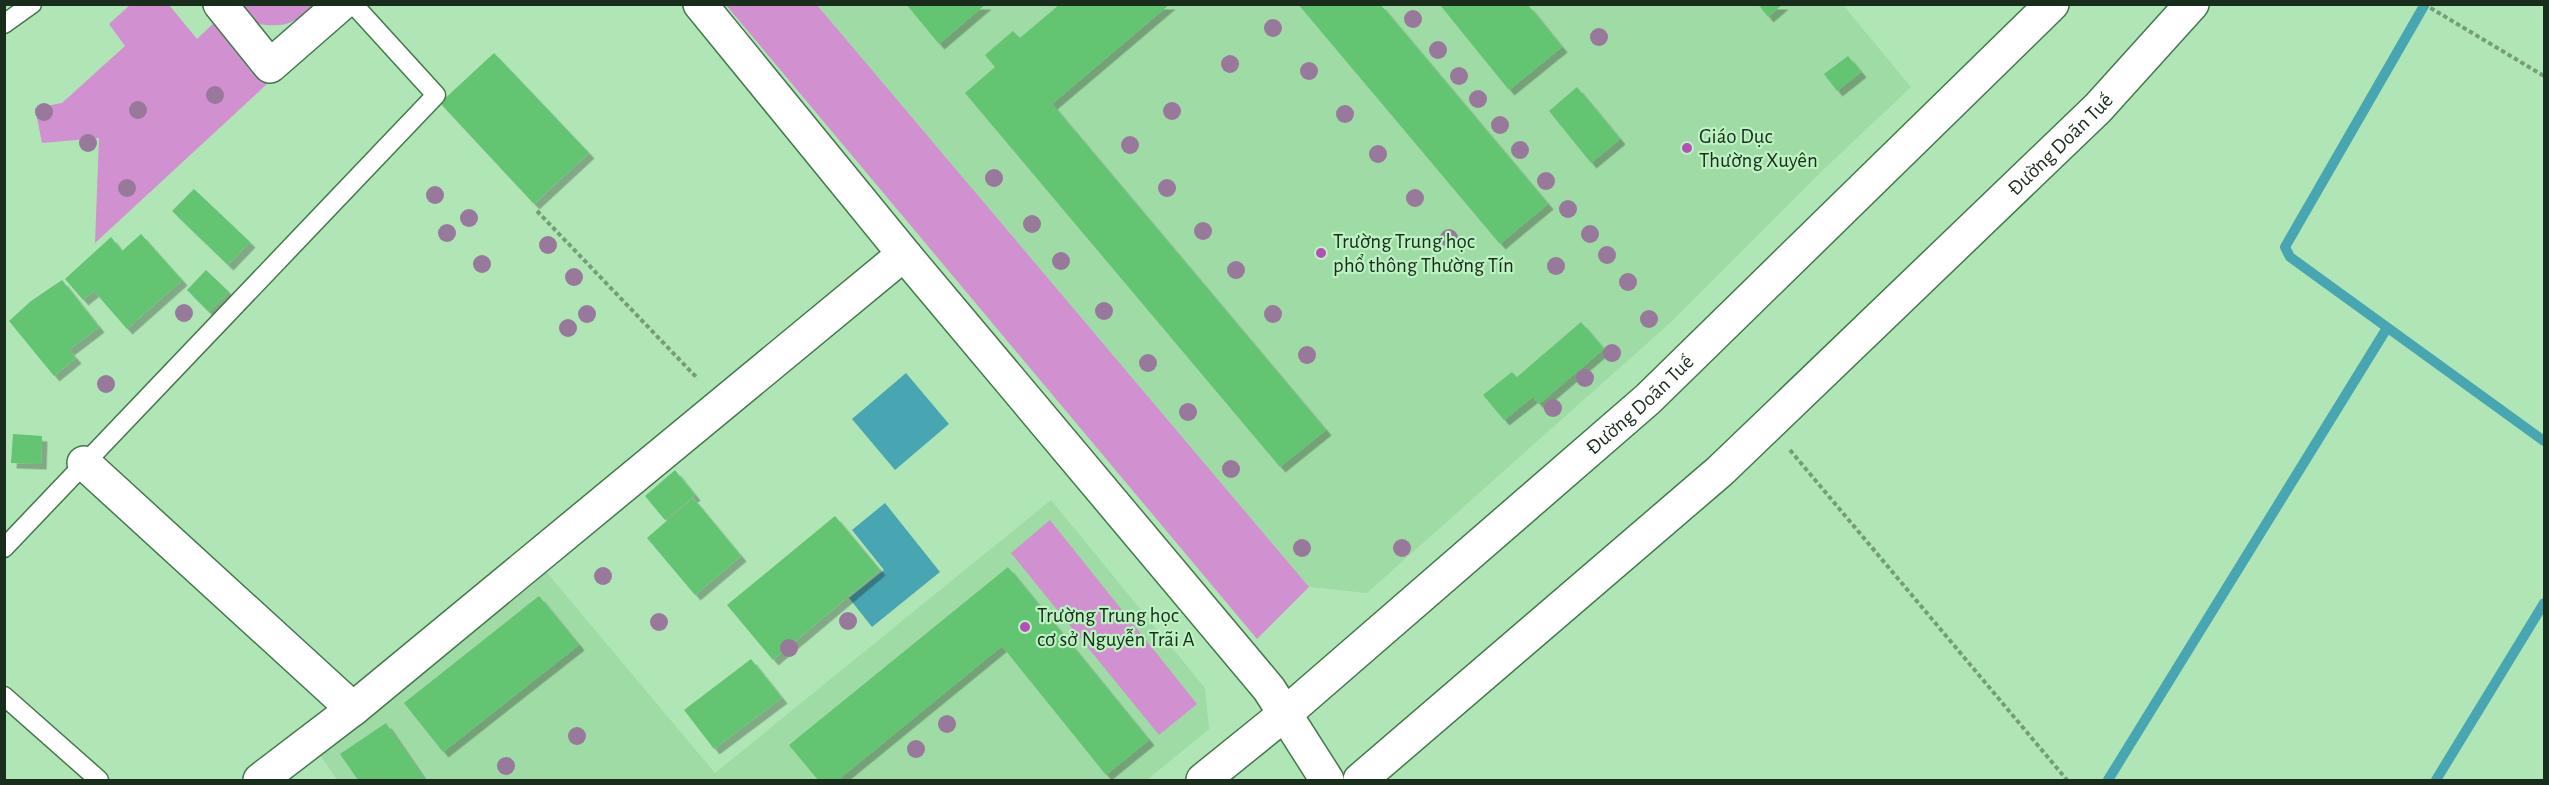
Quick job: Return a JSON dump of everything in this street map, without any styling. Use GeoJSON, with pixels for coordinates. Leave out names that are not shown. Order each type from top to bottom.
{"type":"FeatureCollection","features":[{"type":"Feature","properties":{"kind":"street"},"geometry":{"type":"LineString","coordinates":[[220,4],[270,66],[341,4]]}},
{"type":"Feature","properties":{"kind":"street"},"geometry":{"type":"LineString","coordinates":[[700,4],[904,254],[1269,689],[1327,780]]}},
{"type":"Feature","properties":{"kind":"street","name":"Đường Doãn Tuế"},"geometry":{"type":"LineString","coordinates":[[1203,780],[1286,713],[1648,399],[2052,4]]}},
{"type":"Feature","properties":{"kind":"street","name":"Đường Doãn Tuế"},"geometry":{"type":"LineString","coordinates":[[1360,780],[1720,471],[2098,108],[2192,4]]}},
{"type":"Feature","properties":{"kind":"street"},"geometry":{"type":"LineString","coordinates":[[260,780],[353,709],[904,254]]}},
{"type":"Feature","properties":{"kind":"street"},"geometry":{"type":"LineString","coordinates":[[84,463],[353,709]]}},
{"type":"Feature","properties":{"kind":"lane"},"geometry":{"type":"LineString","coordinates":[[4,24],[32,4]]}},
{"type":"Feature","properties":{"kind":"lane"},"geometry":{"type":"LineString","coordinates":[[4,548],[436,95],[353,4]]}},
{"type":"Feature","properties":{"kind":"lane"},"geometry":{"type":"LineString","coordinates":[[4,696],[99,780]]}},
{"type":"Feature","properties":{"kind":"path"},"geometry":{"type":"LineString","coordinates":[[2424,4],[2544,76]]}},
{"type":"Feature","properties":{"kind":"path"},"geometry":{"type":"LineString","coordinates":[[537,211],[722,404]]}},
{"type":"Feature","properties":{"kind":"path"},"geometry":{"type":"LineString","coordinates":[[1783,441],[2067,780]]}},
{"type":"Feature","properties":{"kind":"shaded area"},"geometry":{"type":"Polygon","coordinates":[[[130,5],[169,5],[197,39],[218,19],[267,84],[95,243],[99,138],[42,143],[35,108],[62,103],[125,46],[109,24],[130,5]]]}},
{"type":"Feature","properties":{"kind":"shaded area"},"geometry":{"type":"Polygon","coordinates":[[[235,5],[316,5],[293,21],[271,25],[251,23],[235,5]]]}},
{"type":"Feature","properties":{"kind":"shaded area"},"geometry":{"type":"Polygon","coordinates":[[[726,5],[817,5],[1309,587],[1257,639],[726,5]]]}},
{"type":"Feature","properties":{"kind":"shaded area","name":"Trường Trung học phổ thông Thường Tín"},"geometry":{"type":"Polygon","coordinates":[[[817,5],[1843,5],[1911,87],[1822,171],[1671,322],[1367,593],[1309,587],[817,5]]]}},
{"type":"Feature","properties":{"kind":"shaded area","name":"Trường Trung học cơ sở Nguyễn Trãi A"},"geometry":{"type":"Polygon","coordinates":[[[1051,500],[1205,688],[1209,729],[1147,780],[337,780],[314,746],[543,568],[715,773],[1051,500]]]}},
{"type":"Feature","properties":{"kind":"shaded area"},"geometry":{"type":"Polygon","coordinates":[[[1050,520],[1197,704],[1159,735],[1011,553],[1050,520]]]}},
{"type":"Feature","properties":{"kind":"water"},"geometry":{"type":"Polygon","coordinates":[[[906,373],[949,424],[895,470],[852,419],[906,373]]]}},
{"type":"Feature","properties":{"kind":"water"},"geometry":{"type":"Polygon","coordinates":[[[885,503],[940,572],[872,627],[849,598],[884,570],[852,530],[885,503]]]}},
{"type":"Feature","properties":{"kind":"building"},"geometry":{"type":"Polygon","coordinates":[[[906,4],[986,4],[939,44],[906,4]]]}},
{"type":"Feature","properties":{"kind":"building"},"geometry":{"type":"Polygon","coordinates":[[[1060,4],[1170,4],[1052,104],[1326,430],[1280,467],[965,93],[995,67],[985,55],[1013,31],[1020,38],[1060,4]]]}},
{"type":"Feature","properties":{"kind":"building"},"geometry":{"type":"Polygon","coordinates":[[[1298,4],[1380,4],[1548,204],[1500,244],[1298,4]]]}},
{"type":"Feature","properties":{"kind":"building"},"geometry":{"type":"Polygon","coordinates":[[[1758,4],[1783,4],[1768,17],[1758,4]]]}},
{"type":"Feature","properties":{"kind":"building"},"geometry":{"type":"Polygon","coordinates":[[[1440,5],[1528,5],[1562,47],[1509,90],[1440,5]]]}},
{"type":"Feature","properties":{"kind":"building"},"geometry":{"type":"Polygon","coordinates":[[[494,53],[589,153],[534,204],[440,103],[494,53]]]}},
{"type":"Feature","properties":{"kind":"building"},"geometry":{"type":"Polygon","coordinates":[[[1848,56],[1861,72],[1837,91],[1824,74],[1848,56]]]}},
{"type":"Feature","properties":{"kind":"building"},"geometry":{"type":"Polygon","coordinates":[[[1577,87],[1620,139],[1591,163],[1549,111],[1577,87]]]}},
{"type":"Feature","properties":{"kind":"building"},"geometry":{"type":"Polygon","coordinates":[[[194,189],[250,242],[228,265],[172,211],[194,189]]]}},
{"type":"Feature","properties":{"kind":"building"},"geometry":{"type":"Polygon","coordinates":[[[141,234],[182,280],[127,329],[94,291],[83,300],[65,279],[111,237],[122,251],[141,234]]]}},
{"type":"Feature","properties":{"kind":"building"},"geometry":{"type":"Polygon","coordinates":[[[206,270],[229,292],[209,312],[187,290],[206,270]]]}},
{"type":"Feature","properties":{"kind":"building"},"geometry":{"type":"Polygon","coordinates":[[[62,280],[99,327],[69,350],[76,358],[54,376],[9,321],[31,301],[62,280]]]}},
{"type":"Feature","properties":{"kind":"building"},"geometry":{"type":"Polygon","coordinates":[[[1581,322],[1604,349],[1539,404],[1533,397],[1504,420],[1483,395],[1512,372],[1517,377],[1581,322]]]}},
{"type":"Feature","properties":{"kind":"building"},"geometry":{"type":"Polygon","coordinates":[[[13,434],[42,436],[41,464],[11,463],[13,434]]]}},
{"type":"Feature","properties":{"kind":"building"},"geometry":{"type":"Polygon","coordinates":[[[675,470],[695,495],[665,520],[645,496],[675,470]]]}},
{"type":"Feature","properties":{"kind":"building"},"geometry":{"type":"Polygon","coordinates":[[[693,498],[741,556],[695,595],[647,538],[693,498]]]}},
{"type":"Feature","properties":{"kind":"building"},"geometry":{"type":"Polygon","coordinates":[[[835,516],[880,570],[773,660],[727,605],[835,516]]]}},
{"type":"Feature","properties":{"kind":"building"},"geometry":{"type":"Polygon","coordinates":[[[1008,567],[1149,740],[1106,775],[1002,646],[838,780],[818,780],[789,745],[1008,567]]]}},
{"type":"Feature","properties":{"kind":"building"},"geometry":{"type":"Polygon","coordinates":[[[539,596],[579,645],[443,752],[404,703],[539,596]]]}},
{"type":"Feature","properties":{"kind":"building"},"geometry":{"type":"Polygon","coordinates":[[[751,659],[782,698],[714,749],[684,710],[751,659]]]}},
{"type":"Feature","properties":{"kind":"building"},"geometry":{"type":"Polygon","coordinates":[[[386,723],[425,780],[358,780],[340,754],[386,723]]]}},
{"type":"Feature","properties":{"kind":"waterway"},"geometry":{"type":"LineString","coordinates":[[2425,4],[2285,247],[2290,257],[2544,441]]}},
{"type":"Feature","properties":{"kind":"waterway"},"geometry":{"type":"LineString","coordinates":[[2108,780],[2387,328]]}},
{"type":"Feature","properties":{"kind":"waterway"},"geometry":{"type":"LineString","coordinates":[[2436,780],[2544,603]]}},
{"type":"Feature","properties":{"kind":"place","name":"Giáo Dục Thường Xuyên"},"geometry":{"type":"Point","coordinates":[1687,148]}},
{"type":"Feature","properties":{"kind":"place","name":"Trường Trung học phổ thông Thường Tín"},"geometry":{"type":"Point","coordinates":[1321,253]}},
{"type":"Feature","properties":{"kind":"place","name":"Trường Trung học cơ sở Nguyễn Trãi A"},"geometry":{"type":"Point","coordinates":[1025,627]}}]}
